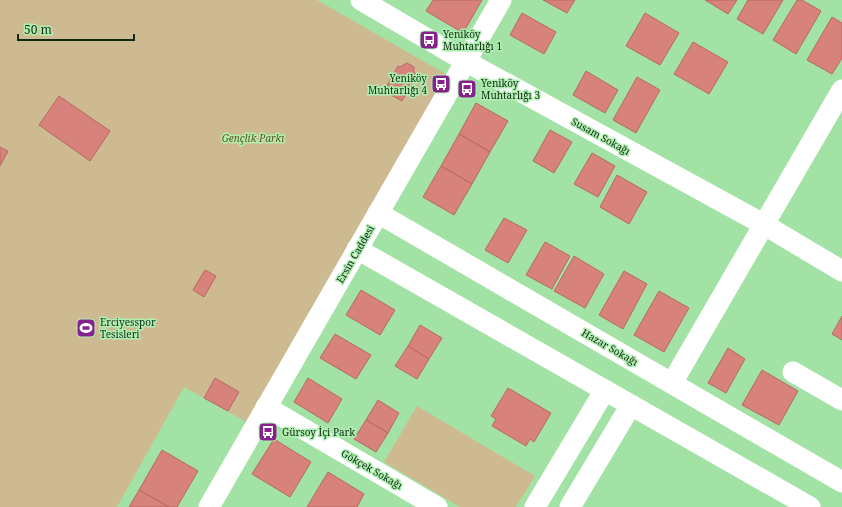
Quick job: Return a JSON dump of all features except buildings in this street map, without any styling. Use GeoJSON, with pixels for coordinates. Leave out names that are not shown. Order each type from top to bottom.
{"type":"FeatureCollection","features":[{"type":"Feature","properties":{"kind":"street","name":"Susam Sokağı"},"geometry":{"type":"LineString","coordinates":[[361,0],[465,62],[763,224],[842,271]]}},
{"type":"Feature","properties":{"kind":"street","name":"Ersin Caddesi"},"geometry":{"type":"LineString","coordinates":[[209,507],[500,0]]}},
{"type":"Feature","properties":{"kind":"street"},"geometry":{"type":"LineString","coordinates":[[672,383],[842,90]]}},
{"type":"Feature","properties":{"kind":"street","name":"Hazar Sokağı"},"geometry":{"type":"LineString","coordinates":[[378,213],[842,482]]}},
{"type":"Feature","properties":{"kind":"street"},"geometry":{"type":"LineString","coordinates":[[357,249],[810,507]]}},
{"type":"Feature","properties":{"kind":"street"},"geometry":{"type":"LineString","coordinates":[[793,372],[842,400]]}},
{"type":"Feature","properties":{"kind":"street"},"geometry":{"type":"LineString","coordinates":[[535,507],[605,390]]}},
{"type":"Feature","properties":{"kind":"street"},"geometry":{"type":"LineString","coordinates":[[570,507],[631,405]]}},
{"type":"Feature","properties":{"kind":"street","name":"Gökçek Sokağı"},"geometry":{"type":"LineString","coordinates":[[266,407],[437,507]]}},
{"type":"Feature","properties":{"kind":"green space","name":"Gençlik Parkı"},"geometry":{"type":"Polygon","coordinates":[[[0,0],[317,0],[449,76],[248,423],[184,387],[117,507],[0,507],[0,0]]]}},
{"type":"Feature","properties":{"kind":"green space"},"geometry":{"type":"Polygon","coordinates":[[[417,406],[535,476],[516,507],[460,507],[384,462],[417,406]]]}},
{"type":"Feature","properties":{"kind":"place","name":"Yeniköy Muhtarlığı 1"},"geometry":{"type":"Point","coordinates":[429,40]}},
{"type":"Feature","properties":{"kind":"place","name":"Yeniköy Muhtarlığı 4"},"geometry":{"type":"Point","coordinates":[441,84]}},
{"type":"Feature","properties":{"kind":"place","name":"Yeniköy Muhtarlığı 3"},"geometry":{"type":"Point","coordinates":[467,89]}},
{"type":"Feature","properties":{"kind":"place","name":"Erciyesspor Tesisleri"},"geometry":{"type":"Point","coordinates":[86,328]}},
{"type":"Feature","properties":{"kind":"place","name":"Gürsoy İçi Park"},"geometry":{"type":"Point","coordinates":[268,432]}}]}
